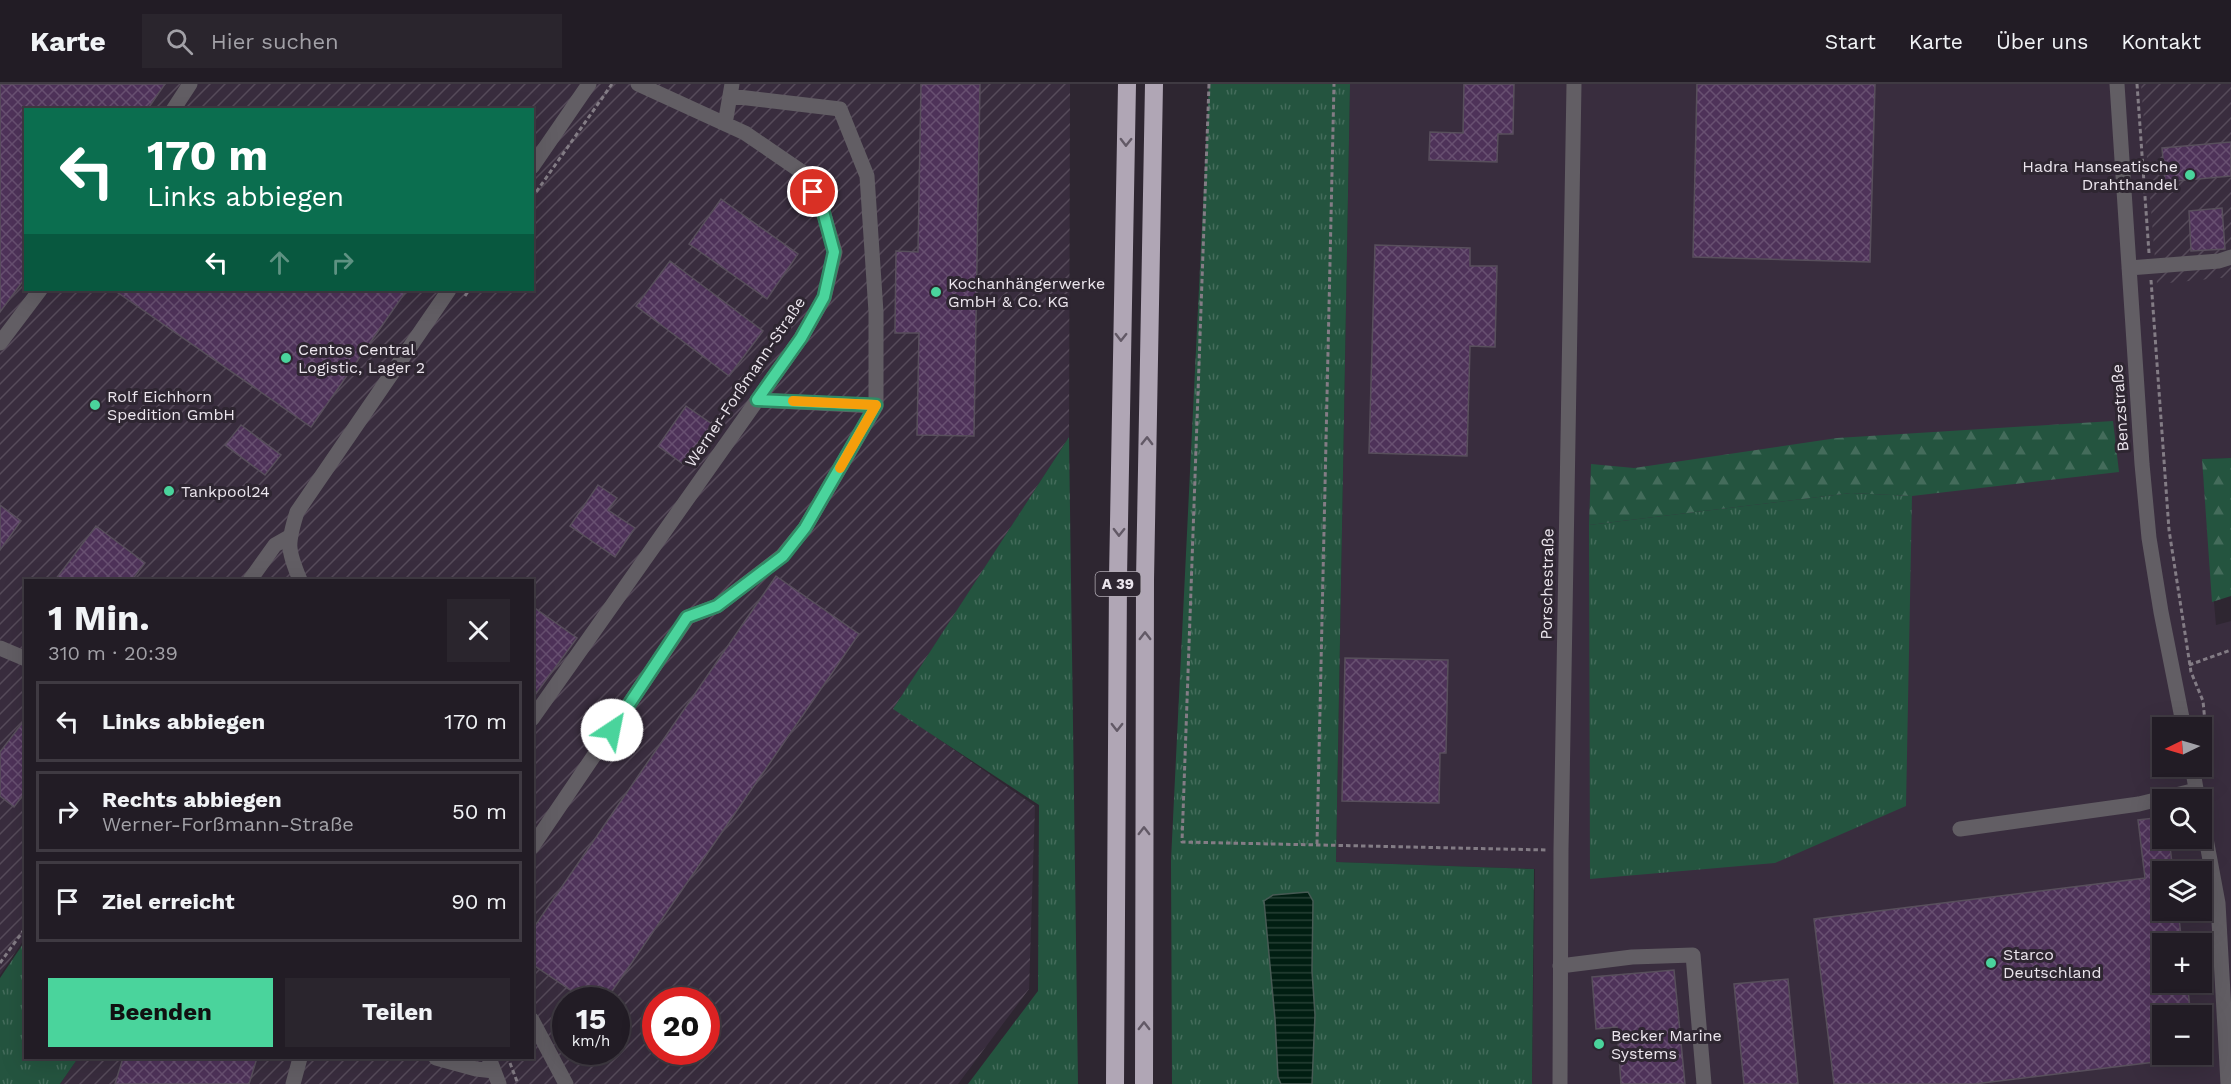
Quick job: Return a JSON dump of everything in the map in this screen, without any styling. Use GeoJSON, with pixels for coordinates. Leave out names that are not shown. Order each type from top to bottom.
{"type":"FeatureCollection","features":[{"type":"Feature","properties":{"kind":"highway","name":"A 39"},"geometry":{"type":"LineString","coordinates":[[1115,1084],[1118,612],[1127,84]]}},
{"type":"Feature","properties":{"kind":"highway","name":"A 39"},"geometry":{"type":"LineString","coordinates":[[1144,1084],[1145,591],[1154,84]]}},
{"type":"Feature","properties":{"kind":"street"},"geometry":{"type":"LineString","coordinates":[[174,108],[190,84]]}},
{"type":"Feature","properties":{"kind":"street"},"geometry":{"type":"LineString","coordinates":[[534,164],[589,84]]}},
{"type":"Feature","properties":{"kind":"street","name":"Werner-Forßmann-Straße"},"geometry":{"type":"LineString","coordinates":[[534,715],[801,338],[824,297],[834,252],[823,211],[802,172],[745,133],[638,84]]}},
{"type":"Feature","properties":{"kind":"street","name":"Porschestraße"},"geometry":{"type":"LineString","coordinates":[[1560,1084],[1561,850],[1574,84]]}},
{"type":"Feature","properties":{"kind":"street","name":"Benzstraße"},"geometry":{"type":"LineString","coordinates":[[2118,84],[2142,464],[2149,538],[2182,717]]}},
{"type":"Feature","properties":{"kind":"street"},"geometry":{"type":"LineString","coordinates":[[534,844],[687,617],[717,606],[783,556],[805,528],[876,405],[876,312],[867,176],[840,109],[731,90],[725,124]]}},
{"type":"Feature","properties":{"kind":"street"},"geometry":{"type":"LineString","coordinates":[[2129,268],[2219,261],[2231,257]]}},
{"type":"Feature","properties":{"kind":"street"},"geometry":{"type":"LineString","coordinates":[[0,342],[39,291]]}},
{"type":"Feature","properties":{"kind":"street"},"geometry":{"type":"LineString","coordinates":[[300,579],[289,554],[289,537],[297,512],[448,291]]}},
{"type":"Feature","properties":{"kind":"street"},"geometry":{"type":"LineString","coordinates":[[757,400],[876,405]]}},
{"type":"Feature","properties":{"kind":"street"},"geometry":{"type":"LineString","coordinates":[[251,579],[275,544],[289,537]]}},
{"type":"Feature","properties":{"kind":"street"},"geometry":{"type":"LineString","coordinates":[[0,648],[24,658]]}},
{"type":"Feature","properties":{"kind":"street"},"geometry":{"type":"LineString","coordinates":[[1960,828],[2152,802]]}},
{"type":"Feature","properties":{"kind":"street"},"geometry":{"type":"LineString","coordinates":[[2208,849],[2218,903],[2228,1084]]}},
{"type":"Feature","properties":{"kind":"street"},"geometry":{"type":"LineString","coordinates":[[1560,966],[1632,957],[1693,955],[1704,1084]]}},
{"type":"Feature","properties":{"kind":"street"},"geometry":{"type":"LineString","coordinates":[[534,1024],[566,1084]]}},
{"type":"Feature","properties":{"kind":"street"},"geometry":{"type":"LineString","coordinates":[[293,1084],[300,1059]]}},
{"type":"Feature","properties":{"kind":"street"},"geometry":{"type":"LineString","coordinates":[[440,1059],[476,1069],[494,1071]]}},
{"type":"Feature","properties":{"kind":"path"},"geometry":{"type":"LineString","coordinates":[[534,195],[612,84]]}},
{"type":"Feature","properties":{"kind":"path"},"geometry":{"type":"LineString","coordinates":[[1209,84],[1182,842],[1561,850]]}},
{"type":"Feature","properties":{"kind":"path"},"geometry":{"type":"LineString","coordinates":[[1317,844],[1334,84]]}},
{"type":"Feature","properties":{"kind":"path"},"geometry":{"type":"LineString","coordinates":[[2137,84],[2169,530],[2190,665],[2203,701],[2205,717]]}},
{"type":"Feature","properties":{"kind":"path"},"geometry":{"type":"LineString","coordinates":[[2190,665],[2231,650]]}},
{"type":"Feature","properties":{"kind":"path"},"geometry":{"type":"LineString","coordinates":[[0,963],[24,930]]}},
{"type":"Feature","properties":{"kind":"path"},"geometry":{"type":"LineString","coordinates":[[507,1059],[518,1084]]}},
{"type":"Feature","properties":{"kind":"shaded area"},"geometry":{"type":"Polygon","coordinates":[[[0,84],[1070,84],[1069,437],[894,708],[1035,806],[1029,989],[958,1084],[60,1084],[77,1059],[534,1059],[534,579],[24,579],[24,939],[0,975],[0,84]]]}},
{"type":"Feature","properties":{"kind":"shaded area"},"geometry":{"type":"Polygon","coordinates":[[[1350,84],[2231,84],[2231,458],[2202,459],[2216,625],[2231,621],[2231,1084],[1532,1084],[1535,869],[1336,862],[1350,84]]]}},
{"type":"Feature","properties":{"kind":"shaded area","name":"Hadra Hanseatische Drahthandel"},"geometry":{"type":"Polygon","coordinates":[[[2141,84],[2231,84],[2231,277],[2157,284],[2141,84]]]}},
{"type":"Feature","properties":{"kind":"shaded area"},"geometry":{"type":"Polygon","coordinates":[[[1308,892],[1313,901],[1312,971],[1315,1015],[1312,1084],[1281,1084],[1278,1077],[1264,901],[1273,895],[1308,892]]]}},
{"type":"Feature","properties":{"kind":"green space"},"geometry":{"type":"Polygon","coordinates":[[[1209,84],[1350,84],[1336,862],[1534,869],[1532,1084],[1172,1084],[1171,860],[1209,84]]]}},
{"type":"Feature","properties":{"kind":"green space"},"geometry":{"type":"Polygon","coordinates":[[[2113,421],[2119,472],[1912,496],[1851,493],[1589,525],[1591,464],[1634,468],[1837,438],[2113,421]]]}},
{"type":"Feature","properties":{"kind":"green space"},"geometry":{"type":"Polygon","coordinates":[[[1069,437],[1078,1084],[968,1084],[1038,991],[1039,805],[893,709],[1069,437]]]}},
{"type":"Feature","properties":{"kind":"green space"},"geometry":{"type":"Polygon","coordinates":[[[2231,458],[2231,596],[2212,602],[2202,459],[2231,458]]]}},
{"type":"Feature","properties":{"kind":"green space"},"geometry":{"type":"Polygon","coordinates":[[[1851,493],[1912,496],[1906,806],[1775,863],[1590,879],[1589,525],[1851,493]]]}},
{"type":"Feature","properties":{"kind":"green space"},"geometry":{"type":"Polygon","coordinates":[[[24,942],[24,1059],[77,1059],[60,1084],[0,1084],[0,978],[24,942]]]}},
{"type":"Feature","properties":{"kind":"building"},"geometry":{"type":"Polygon","coordinates":[[[0,84],[165,84],[148,108],[24,108],[24,280],[0,312],[0,84]]]}},
{"type":"Feature","properties":{"kind":"building","name":"Kochanhängerwerke GmbH & Co. KG"},"geometry":{"type":"Polygon","coordinates":[[[921,84],[980,84],[974,436],[917,435],[919,333],[895,333],[896,251],[918,252],[921,84]]]}},
{"type":"Feature","properties":{"kind":"building"},"geometry":{"type":"Polygon","coordinates":[[[1464,84],[1514,84],[1513,134],[1498,134],[1497,162],[1429,160],[1430,132],[1463,133],[1464,84]]]}},
{"type":"Feature","properties":{"kind":"building"},"geometry":{"type":"Polygon","coordinates":[[[1697,84],[1875,84],[1870,262],[1693,257],[1697,84]]]}},
{"type":"Feature","properties":{"kind":"building"},"geometry":{"type":"Polygon","coordinates":[[[2231,142],[2231,176],[2165,182],[2162,148],[2231,142]]]}},
{"type":"Feature","properties":{"kind":"building"},"geometry":{"type":"Polygon","coordinates":[[[721,199],[798,254],[767,299],[689,244],[721,199]]]}},
{"type":"Feature","properties":{"kind":"building"},"geometry":{"type":"Polygon","coordinates":[[[2222,208],[2225,249],[2191,251],[2189,211],[2222,208]]]}},
{"type":"Feature","properties":{"kind":"building"},"geometry":{"type":"Polygon","coordinates":[[[1375,245],[1470,248],[1470,266],[1497,266],[1495,347],[1470,346],[1467,456],[1369,453],[1375,245]]]}},
{"type":"Feature","properties":{"kind":"building"},"geometry":{"type":"Polygon","coordinates":[[[670,261],[763,331],[729,376],[636,306],[670,261]]]}},
{"type":"Feature","properties":{"kind":"building","name":"Centos Central Logistic, Lager 2"},"geometry":{"type":"Polygon","coordinates":[[[115,291],[406,291],[311,427],[115,291]]]}},
{"type":"Feature","properties":{"kind":"building"},"geometry":{"type":"Polygon","coordinates":[[[686,406],[712,424],[683,464],[658,446],[686,406]]]}},
{"type":"Feature","properties":{"kind":"building"},"geometry":{"type":"Polygon","coordinates":[[[241,425],[281,455],[265,475],[225,445],[241,425]]]}},
{"type":"Feature","properties":{"kind":"building"},"geometry":{"type":"Polygon","coordinates":[[[598,485],[617,498],[608,510],[635,528],[615,557],[570,526],[598,485]]]}},
{"type":"Feature","properties":{"kind":"building"},"geometry":{"type":"Polygon","coordinates":[[[0,505],[21,521],[0,550],[0,505]]]}},
{"type":"Feature","properties":{"kind":"building"},"geometry":{"type":"Polygon","coordinates":[[[96,526],[145,563],[133,579],[56,579],[96,526]]]}},
{"type":"Feature","properties":{"kind":"building"},"geometry":{"type":"Polygon","coordinates":[[[776,576],[859,634],[615,987],[566,987],[534,965],[534,927],[776,576]]]}},
{"type":"Feature","properties":{"kind":"building"},"geometry":{"type":"Polygon","coordinates":[[[534,607],[577,638],[534,696],[534,607]]]}},
{"type":"Feature","properties":{"kind":"building"},"geometry":{"type":"Polygon","coordinates":[[[1345,658],[1448,660],[1446,753],[1440,753],[1439,803],[1342,801],[1345,658]]]}},
{"type":"Feature","properties":{"kind":"building"},"geometry":{"type":"Polygon","coordinates":[[[24,721],[24,794],[14,807],[0,796],[0,752],[24,721]]]}},
{"type":"Feature","properties":{"kind":"building","name":"Starco Deutschland"},"geometry":{"type":"Polygon","coordinates":[[[2152,818],[2152,849],[2170,849],[2172,861],[2152,861],[2152,921],[2179,921],[2181,933],[2152,933],[2152,993],[2188,993],[2190,1005],[2152,1005],[2152,1062],[1974,1084],[1834,1084],[1814,919],[2145,878],[2138,820],[2152,818]]]}},
{"type":"Feature","properties":{"kind":"building"},"geometry":{"type":"Polygon","coordinates":[[[1674,970],[1685,1084],[1621,1084],[1617,1027],[1596,1029],[1592,977],[1674,970]]]}},
{"type":"Feature","properties":{"kind":"building"},"geometry":{"type":"Polygon","coordinates":[[[1788,979],[1798,1084],[1744,1084],[1734,984],[1788,979]]]}},
{"type":"Feature","properties":{"kind":"building"},"geometry":{"type":"Polygon","coordinates":[[[123,1059],[257,1059],[249,1084],[115,1084],[123,1059]]]}},
{"type":"Feature","properties":{"kind":"slow traffic"},"geometry":{"type":"LineString","coordinates":[[793,401],[876,405],[840,468]]}},
{"type":"Feature","properties":{"kind":"place","name":"Hadra Hanseatische Drahthandel"},"geometry":{"type":"Point","coordinates":[2190,175]}},
{"type":"Feature","properties":{"kind":"place","name":"Kochanhängerwerke GmbH & Co. KG"},"geometry":{"type":"Point","coordinates":[936,292]}},
{"type":"Feature","properties":{"kind":"place","name":"Centos Central Logistic, Lager 2"},"geometry":{"type":"Point","coordinates":[286,358]}},
{"type":"Feature","properties":{"kind":"place","name":"Rolf Eichhorn Spedition GmbH"},"geometry":{"type":"Point","coordinates":[95,405]}},
{"type":"Feature","properties":{"kind":"place","name":"Tankpool24"},"geometry":{"type":"Point","coordinates":[169,491]}},
{"type":"Feature","properties":{"kind":"place","name":"Starco Deutschland"},"geometry":{"type":"Point","coordinates":[1991,963]}},
{"type":"Feature","properties":{"kind":"place","name":"Becker Marine Systems"},"geometry":{"type":"Point","coordinates":[1599,1044]}},
{"type":"Feature","properties":{"kind":"route"},"geometry":{"type":"LineString","coordinates":[[612,730],[687,617],[717,606],[783,556],[805,528],[876,405],[757,400],[801,338],[824,297],[834,252],[823,211],[813,192]]}}]}
